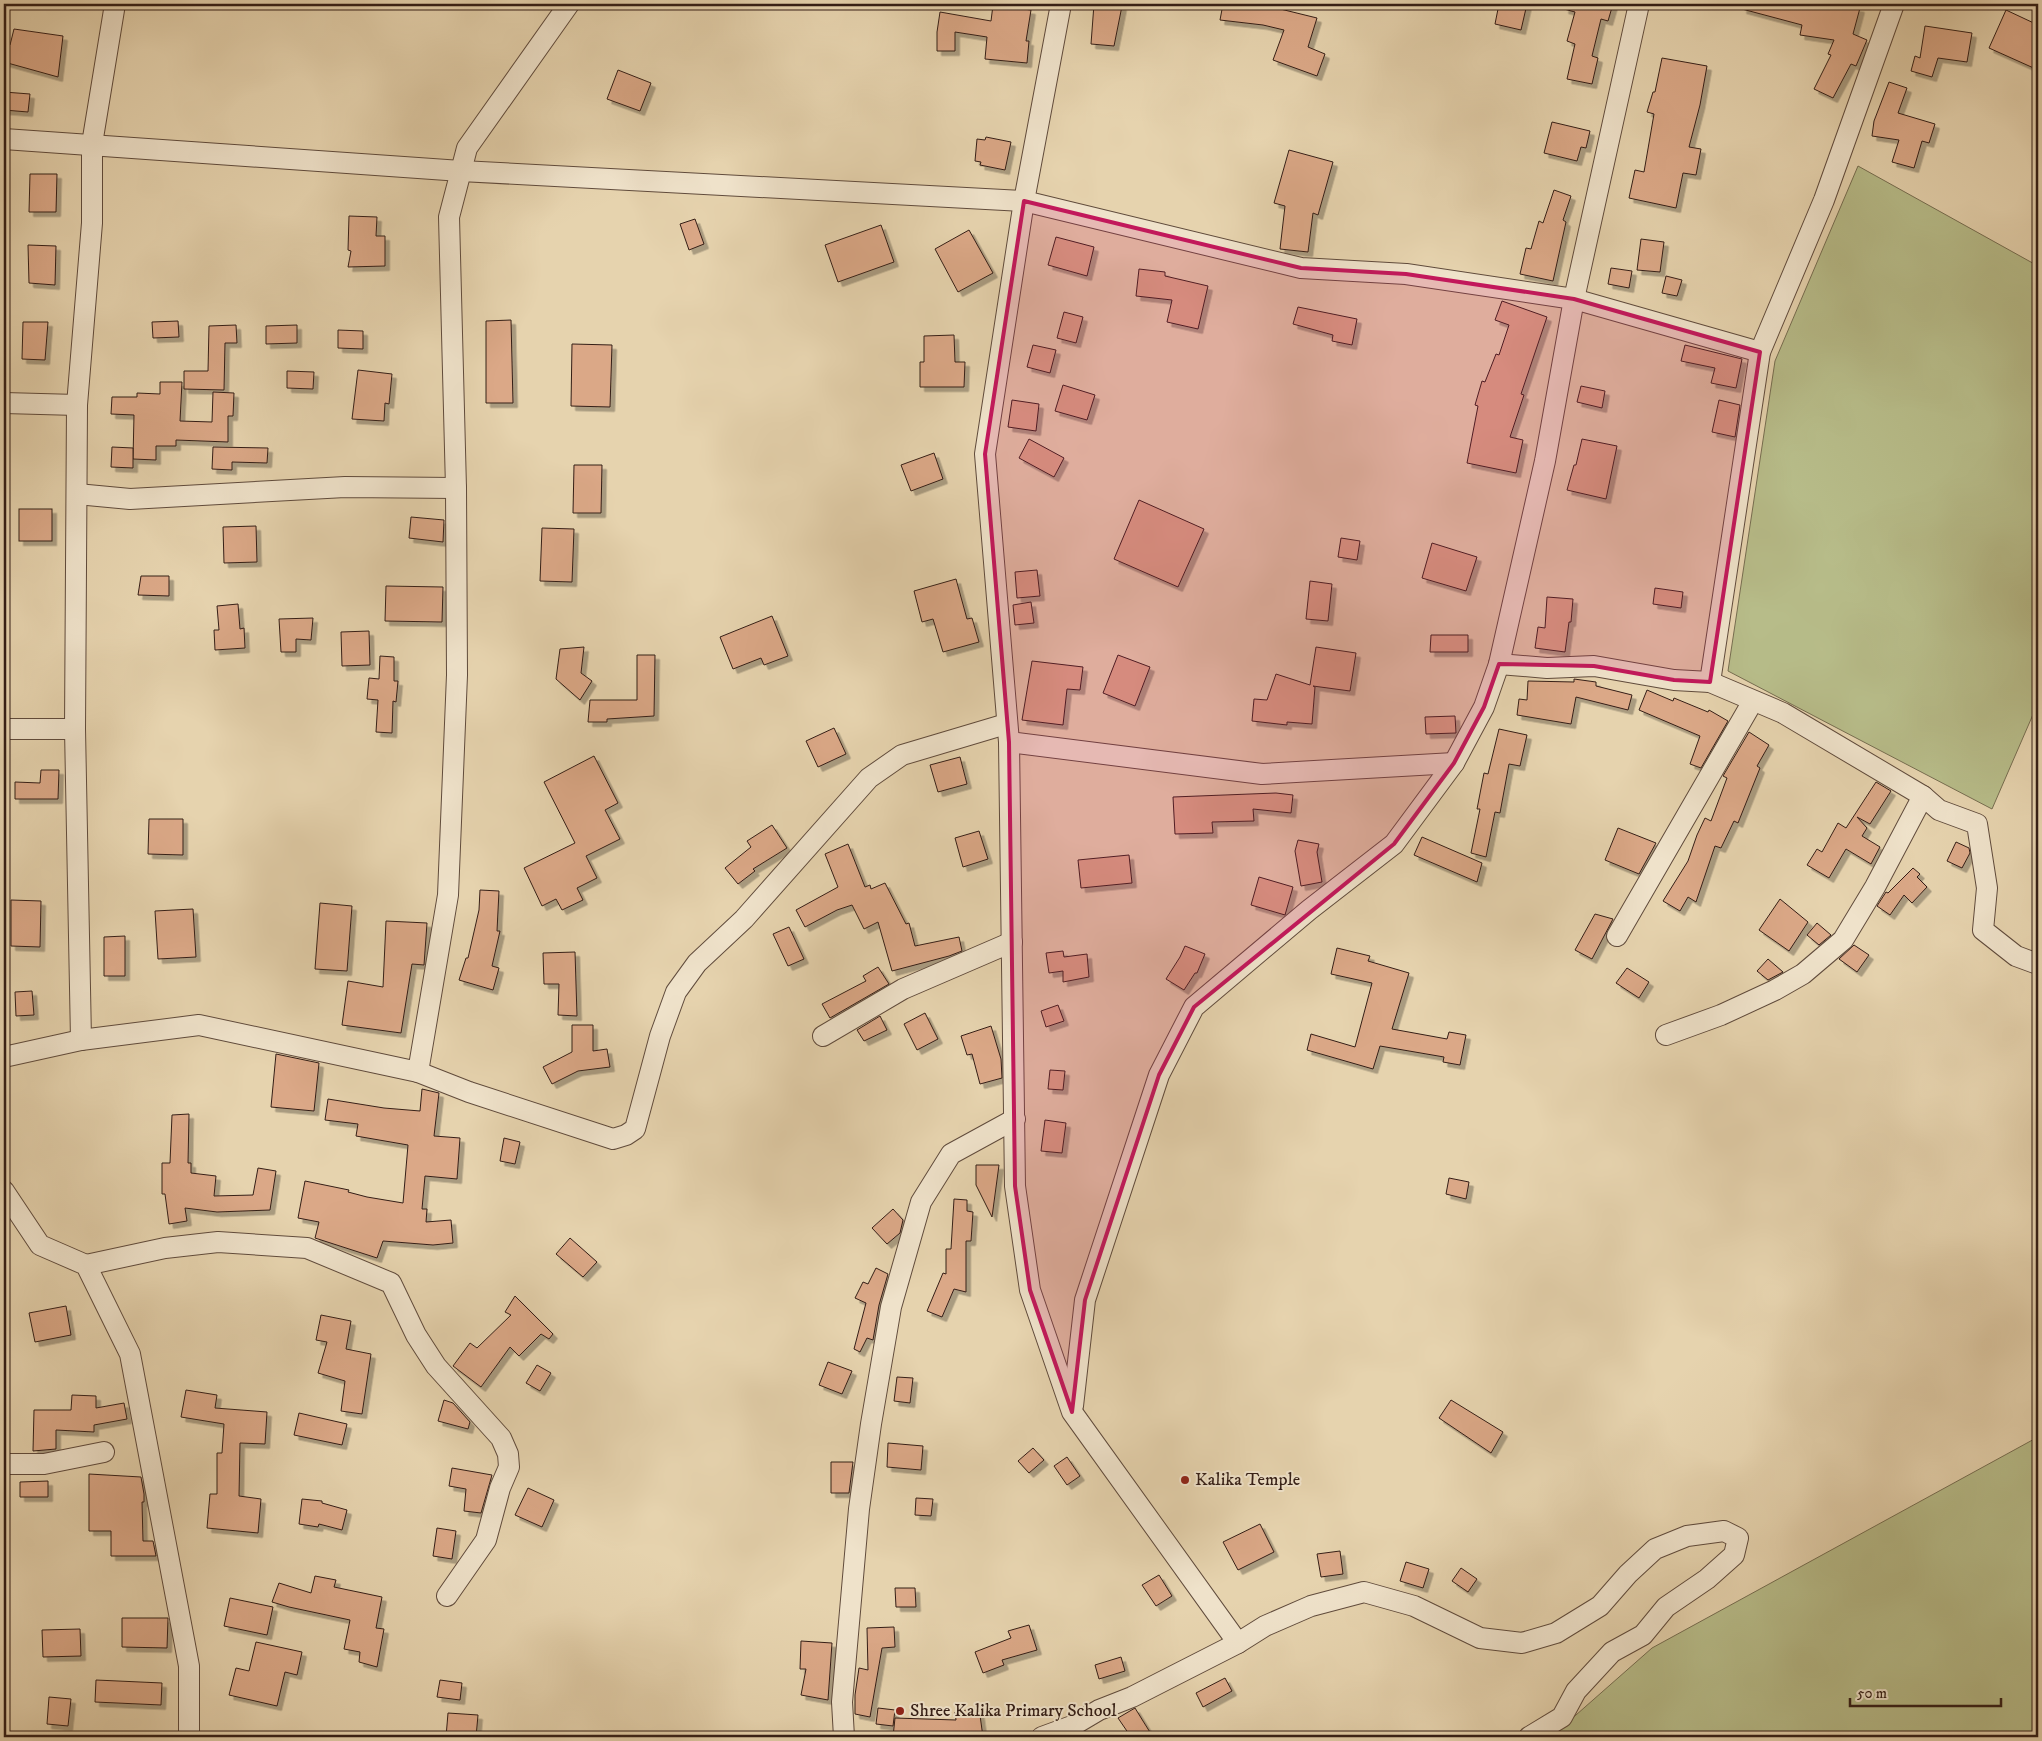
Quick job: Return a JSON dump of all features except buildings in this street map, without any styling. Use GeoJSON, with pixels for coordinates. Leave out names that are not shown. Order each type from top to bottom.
{"type":"FeatureCollection","features":[{"type":"Feature","properties":{"kind":"street"},"geometry":{"type":"LineString","coordinates":[[81,1040],[75,729],[77,404],[92,223],[92,144],[115,4]]}},
{"type":"Feature","properties":{"kind":"street"},"geometry":{"type":"LineString","coordinates":[[418,1072],[448,895],[457,674],[456,488],[449,217],[467,148],[569,4]]}},
{"type":"Feature","properties":{"kind":"street"},"geometry":{"type":"LineString","coordinates":[[1061,4],[1024,200],[986,454],[1008,733],[1015,1186],[1030,1290],[1072,1412],[1238,1643]]}},
{"type":"Feature","properties":{"kind":"street"},"geometry":{"type":"LineString","coordinates":[[1072,1412],[1085,1300],[1160,1075],[1194,1007],[1309,910],[1394,844],[1454,763],[1484,707],[1499,664],[1545,461],[1574,299],[1639,4]]}},
{"type":"Feature","properties":{"kind":"street"},"geometry":{"type":"LineString","coordinates":[[1710,682],[1760,352],[1824,200],[1894,4]]}},
{"type":"Feature","properties":{"kind":"street"},"geometry":{"type":"LineString","coordinates":[[4,138],[461,171],[1024,200],[1300,268],[1406,274],[1574,299],[1760,352]]}},
{"type":"Feature","properties":{"kind":"street"},"geometry":{"type":"LineString","coordinates":[[4,404],[77,404]]}},
{"type":"Feature","properties":{"kind":"street"},"geometry":{"type":"LineString","coordinates":[[77,494],[130,500],[345,487],[456,488]]}},
{"type":"Feature","properties":{"kind":"street"},"geometry":{"type":"LineString","coordinates":[[1499,664],[1547,668],[1594,666],[1674,680],[1710,682],[1783,712],[1923,796],[1939,810],[1978,824],[1987,888],[1983,930],[2016,956],[2035,963],[2038,962]]}},
{"type":"Feature","properties":{"kind":"street"},"geometry":{"type":"LineString","coordinates":[[1617,936],[1753,701]]}},
{"type":"Feature","properties":{"kind":"street"},"geometry":{"type":"LineString","coordinates":[[4,729],[75,729]]}},
{"type":"Feature","properties":{"kind":"street"},"geometry":{"type":"LineString","coordinates":[[4,1057],[81,1040],[199,1025],[418,1072],[469,1092],[613,1139],[626,1135],[635,1129],[660,1036],[676,992],[697,963],[744,919],[869,778],[902,755],[1008,733],[1262,774],[1454,763]]}},
{"type":"Feature","properties":{"kind":"street"},"geometry":{"type":"LineString","coordinates":[[1666,1035],[1721,1014],[1775,990],[1803,974],[1843,940],[1875,887],[1923,796]]}},
{"type":"Feature","properties":{"kind":"street"},"geometry":{"type":"LineString","coordinates":[[823,1036],[903,990],[1012,942]]}},
{"type":"Feature","properties":{"kind":"street"},"geometry":{"type":"LineString","coordinates":[[844,1737],[842,1702],[859,1509],[890,1307],[921,1202],[951,1154],[1015,1119]]}},
{"type":"Feature","properties":{"kind":"street"},"geometry":{"type":"LineString","coordinates":[[4,1192],[40,1245],[86,1264],[165,1248],[218,1242],[307,1248],[391,1283],[416,1335],[436,1366],[501,1438],[508,1454],[509,1467],[500,1488],[486,1540],[447,1596]]}},
{"type":"Feature","properties":{"kind":"street"},"geometry":{"type":"LineString","coordinates":[[86,1264],[130,1354],[189,1666],[189,1737]]}},
{"type":"Feature","properties":{"kind":"street"},"geometry":{"type":"LineString","coordinates":[[4,1464],[44,1464],[104,1452]]}},
{"type":"Feature","properties":{"kind":"street"},"geometry":{"type":"LineString","coordinates":[[1042,1737],[1072,1726],[1099,1710],[1132,1697],[1238,1643],[1266,1626],[1311,1606],[1364,1592],[1414,1606],[1480,1638],[1522,1643],[1556,1633],[1600,1606],[1655,1548],[1687,1536],[1724,1531],[1738,1538],[1734,1555],[1708,1579],[1666,1606],[1643,1635],[1612,1652],[1576,1691],[1562,1717],[1529,1737]]}},
{"type":"Feature","properties":{"kind":"highlighted area"},"geometry":{"type":"Polygon","coordinates":[[[1024,201],[1301,268],[1406,274],[1574,299],[1760,352],[1710,682],[1674,680],[1594,666],[1499,664],[1484,707],[1454,763],[1394,844],[1194,1007],[1159,1075],[1085,1300],[1072,1412],[1030,1290],[1015,1186],[1009,742],[985,454],[1024,201]]]}},
{"type":"Feature","properties":{"kind":"green space"},"geometry":{"type":"Polygon","coordinates":[[[1858,166],[2038,266],[2038,703],[1992,809],[1728,671],[1775,361],[1858,166]]]}},
{"type":"Feature","properties":{"kind":"green space"},"geometry":{"type":"Polygon","coordinates":[[[2038,1437],[2038,1737],[1551,1737],[1652,1648],[2038,1437]]]}},
{"type":"Feature","properties":{"kind":"place","name":"Kalika Temple"},"geometry":{"type":"Point","coordinates":[1185,1480]}},
{"type":"Feature","properties":{"kind":"place","name":"Shree Kalika Primary School"},"geometry":{"type":"Point","coordinates":[900,1711]}}]}
